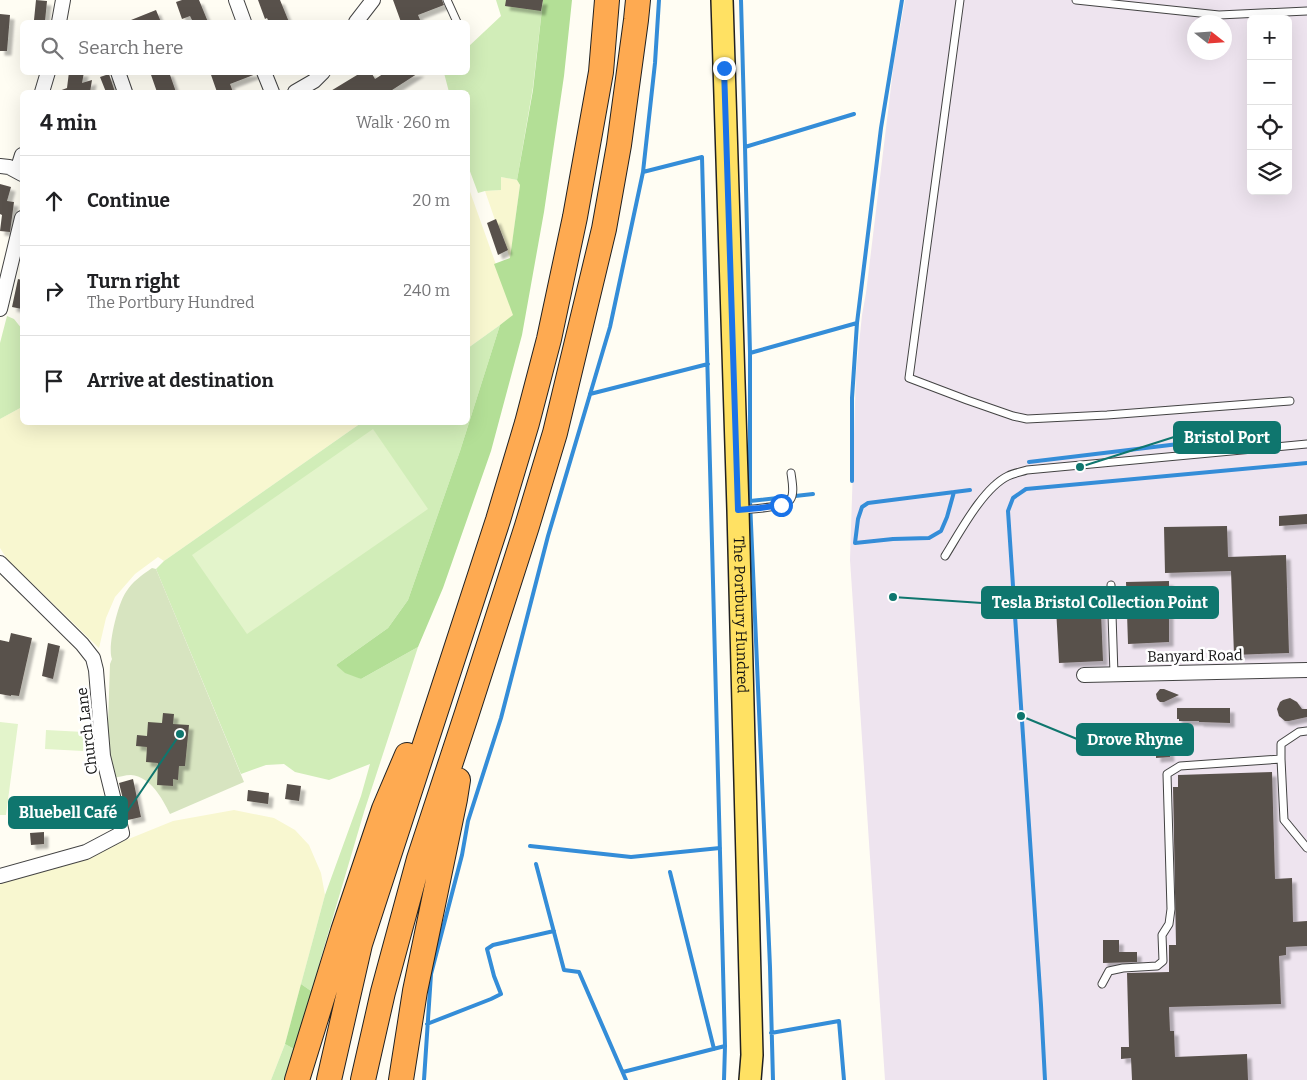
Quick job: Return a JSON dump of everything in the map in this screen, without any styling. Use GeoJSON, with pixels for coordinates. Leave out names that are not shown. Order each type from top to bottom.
{"type":"FeatureCollection","features":[{"type":"Feature","properties":{"kind":"highway"},"geometry":{"type":"LineString","coordinates":[[329,1080],[360,944],[506,494],[549,339],[575,217],[601,72],[607,0]]}},
{"type":"Feature","properties":{"kind":"highway"},"geometry":{"type":"LineString","coordinates":[[363,1080],[383,992],[419,859],[527,526],[555,433],[604,229],[619,146],[638,0]]}},
{"type":"Feature","properties":{"kind":"highway"},"geometry":{"type":"LineString","coordinates":[[297,1080],[384,809],[471,602]]}},
{"type":"Feature","properties":{"kind":"highway"},"geometry":{"type":"LineString","coordinates":[[401,1080],[415,990],[455,799],[467,713]]}},
{"type":"Feature","properties":{"kind":"main road","name":"The Portbury Hundred"},"geometry":{"type":"LineString","coordinates":[[722,0],[738,510],[752,1055],[750,1080]]}},
{"type":"Feature","properties":{"kind":"street"},"geometry":{"type":"LineString","coordinates":[[59,20],[63,0]]}},
{"type":"Feature","properties":{"kind":"street"},"geometry":{"type":"LineString","coordinates":[[236,0],[243,20]]}},
{"type":"Feature","properties":{"kind":"street"},"geometry":{"type":"LineString","coordinates":[[358,20],[373,0]]}},
{"type":"Feature","properties":{"kind":"street"},"geometry":{"type":"LineString","coordinates":[[43,90],[47,75]]}},
{"type":"Feature","properties":{"kind":"street"},"geometry":{"type":"LineString","coordinates":[[119,75],[124,90]]}},
{"type":"Feature","properties":{"kind":"street"},"geometry":{"type":"LineString","coordinates":[[265,75],[271,90]]}},
{"type":"Feature","properties":{"kind":"street"},"geometry":{"type":"LineString","coordinates":[[298,90],[320,75]]}},
{"type":"Feature","properties":{"kind":"street"},"geometry":{"type":"LineString","coordinates":[[0,166],[20,172]]}},
{"type":"Feature","properties":{"kind":"street"},"geometry":{"type":"LineString","coordinates":[[0,309],[20,226]]}},
{"type":"Feature","properties":{"kind":"street","name":"Church Lane"},"geometry":{"type":"LineString","coordinates":[[0,564],[82,644],[93,658],[96,670],[103,756],[122,833],[86,852],[0,876]]}},
{"type":"Feature","properties":{"kind":"street","name":"Banyard Road"},"geometry":{"type":"LineString","coordinates":[[1084,675],[1307,670]]}},
{"type":"Feature","properties":{"kind":"lane"},"geometry":{"type":"LineString","coordinates":[[447,0],[456,20]]}},
{"type":"Feature","properties":{"kind":"lane"},"geometry":{"type":"LineString","coordinates":[[960,0],[909,378],[1012,416],[1027,419],[1290,401]]}},
{"type":"Feature","properties":{"kind":"lane"},"geometry":{"type":"LineString","coordinates":[[1076,0],[1219,15],[1307,11]]}},
{"type":"Feature","properties":{"kind":"lane"},"geometry":{"type":"LineString","coordinates":[[946,556],[966,523],[991,488],[1009,476],[1027,470],[1307,444]]}},
{"type":"Feature","properties":{"kind":"lane"},"geometry":{"type":"LineString","coordinates":[[738,510],[781,505],[789,502],[792,491],[791,473]]}},
{"type":"Feature","properties":{"kind":"lane"},"geometry":{"type":"LineString","coordinates":[[1111,585],[1114,674]]}},
{"type":"Feature","properties":{"kind":"lane"},"geometry":{"type":"LineString","coordinates":[[89,685],[94,680],[96,670]]}},
{"type":"Feature","properties":{"kind":"lane"},"geometry":{"type":"LineString","coordinates":[[1307,731],[1300,732],[1281,744],[1284,820],[1307,848]]}},
{"type":"Feature","properties":{"kind":"lane"},"geometry":{"type":"LineString","coordinates":[[1102,984],[1109,971],[1123,968],[1157,966],[1163,961],[1162,935],[1169,924],[1170,909],[1167,774],[1180,766],[1281,759]]}},
{"type":"Feature","properties":{"kind":"shaded area"},"geometry":{"type":"Polygon","coordinates":[[[905,0],[1307,0],[1307,1080],[885,1080],[850,560],[856,373],[894,62],[905,0]]]}},
{"type":"Feature","properties":{"kind":"green space"},"geometry":{"type":"Polygon","coordinates":[[[496,0],[543,0],[533,87],[517,180],[501,177],[501,190],[478,193],[470,171],[470,90],[448,90],[445,75],[470,75],[470,45],[501,16],[496,0]]]}},
{"type":"Feature","properties":{"kind":"green space"},"geometry":{"type":"Polygon","coordinates":[[[543,0],[572,0],[564,76],[544,212],[522,335],[491,451],[443,588],[418,647],[361,679],[345,673],[336,665],[388,628],[408,600],[468,425],[470,425],[470,420],[500,325],[513,315],[494,264],[510,258],[520,185],[517,180],[533,90],[543,0]]]}},
{"type":"Feature","properties":{"kind":"green space"},"geometry":{"type":"Polygon","coordinates":[[[501,177],[517,180],[520,185],[510,259],[485,191],[501,190],[501,177]]]}},
{"type":"Feature","properties":{"kind":"green space"},"geometry":{"type":"Polygon","coordinates":[[[470,192],[514,315],[470,347],[470,192]]]}},
{"type":"Feature","properties":{"kind":"green space"},"geometry":{"type":"Polygon","coordinates":[[[7,316],[14,319],[20,326],[20,408],[0,419],[0,343],[7,316]]]}},
{"type":"Feature","properties":{"kind":"green space"},"geometry":{"type":"Polygon","coordinates":[[[500,325],[470,420],[470,347],[500,325]]]}},
{"type":"Feature","properties":{"kind":"green space"},"geometry":{"type":"Polygon","coordinates":[[[20,408],[20,425],[358,425],[164,561],[158,557],[135,574],[115,597],[106,618],[99,648],[7,559],[0,548],[0,419],[20,408]]]}},
{"type":"Feature","properties":{"kind":"green space"},"geometry":{"type":"Polygon","coordinates":[[[358,425],[468,425],[408,600],[388,628],[336,665],[361,679],[418,647],[364,812],[320,961],[314,993],[301,984],[325,895],[361,796],[370,764],[329,780],[295,772],[284,764],[266,765],[241,774],[156,569],[164,561],[358,425]]]}},
{"type":"Feature","properties":{"kind":"green space"},"geometry":{"type":"Polygon","coordinates":[[[373,429],[428,509],[247,634],[192,555],[373,429]]]}},
{"type":"Feature","properties":{"kind":"green space"},"geometry":{"type":"Polygon","coordinates":[[[152,568],[156,569],[244,782],[170,814],[155,789],[144,780],[131,775],[114,778],[107,755],[110,664],[112,659],[111,645],[114,625],[128,588],[152,568]]]}},
{"type":"Feature","properties":{"kind":"green space"},"geometry":{"type":"Polygon","coordinates":[[[0,722],[18,724],[6,815],[0,815],[0,722]]]}},
{"type":"Feature","properties":{"kind":"green space"},"geometry":{"type":"Polygon","coordinates":[[[46,730],[84,732],[83,751],[45,749],[46,730]]]}},
{"type":"Feature","properties":{"kind":"green space"},"geometry":{"type":"Polygon","coordinates":[[[234,810],[274,818],[295,830],[309,845],[321,873],[325,895],[285,1044],[271,1080],[0,1080],[0,881],[104,849],[173,821],[234,810]]]}},
{"type":"Feature","properties":{"kind":"green space"},"geometry":{"type":"Polygon","coordinates":[[[301,984],[314,993],[294,1049],[285,1044],[301,984]]]}},
{"type":"Feature","properties":{"kind":"green space"},"geometry":{"type":"Polygon","coordinates":[[[285,1044],[294,1049],[284,1080],[271,1080],[285,1044]]]}},
{"type":"Feature","properties":{"kind":"building"},"geometry":{"type":"Polygon","coordinates":[[[36,0],[47,1],[45,20],[34,20],[36,0]]]}},
{"type":"Feature","properties":{"kind":"building"},"geometry":{"type":"Polygon","coordinates":[[[199,0],[207,20],[192,20],[190,16],[182,19],[176,2],[199,0]]]}},
{"type":"Feature","properties":{"kind":"building"},"geometry":{"type":"Polygon","coordinates":[[[258,0],[280,0],[288,20],[265,19],[258,0]]]}},
{"type":"Feature","properties":{"kind":"building"},"geometry":{"type":"Polygon","coordinates":[[[393,0],[442,0],[444,5],[418,15],[420,20],[400,20],[393,0]]]}},
{"type":"Feature","properties":{"kind":"building"},"geometry":{"type":"Polygon","coordinates":[[[506,0],[543,0],[541,11],[505,6],[506,0]]]}},
{"type":"Feature","properties":{"kind":"building"},"geometry":{"type":"Polygon","coordinates":[[[156,10],[160,20],[131,20],[156,10]]]}},
{"type":"Feature","properties":{"kind":"building"},"geometry":{"type":"Polygon","coordinates":[[[0,14],[10,15],[7,51],[0,51],[0,14]]]}},
{"type":"Feature","properties":{"kind":"building"},"geometry":{"type":"Polygon","coordinates":[[[69,75],[83,75],[82,83],[92,80],[90,90],[62,90],[67,88],[69,75]]]}},
{"type":"Feature","properties":{"kind":"building"},"geometry":{"type":"Polygon","coordinates":[[[109,75],[114,90],[105,90],[100,77],[109,75]]]}},
{"type":"Feature","properties":{"kind":"building"},"geometry":{"type":"Polygon","coordinates":[[[151,75],[170,75],[175,90],[156,90],[151,75]]]}},
{"type":"Feature","properties":{"kind":"building"},"geometry":{"type":"Polygon","coordinates":[[[211,75],[253,75],[230,84],[232,90],[216,90],[211,75]]]}},
{"type":"Feature","properties":{"kind":"building"},"geometry":{"type":"Polygon","coordinates":[[[357,75],[373,75],[375,79],[381,75],[415,75],[392,90],[332,90],[357,75]]]}},
{"type":"Feature","properties":{"kind":"building"},"geometry":{"type":"Polygon","coordinates":[[[0,184],[11,187],[7,201],[14,202],[10,232],[0,231],[2,215],[0,214],[0,184]]]}},
{"type":"Feature","properties":{"kind":"building"},"geometry":{"type":"Polygon","coordinates":[[[496,219],[508,250],[498,255],[487,223],[496,219]]]}},
{"type":"Feature","properties":{"kind":"building"},"geometry":{"type":"Polygon","coordinates":[[[18,279],[20,280],[20,309],[12,307],[18,279]]]}},
{"type":"Feature","properties":{"kind":"building"},"geometry":{"type":"Polygon","coordinates":[[[1307,514],[1307,524],[1279,526],[1279,516],[1307,514]]]}},
{"type":"Feature","properties":{"kind":"building"},"geometry":{"type":"Polygon","coordinates":[[[1227,526],[1228,557],[1286,555],[1289,653],[1234,655],[1231,571],[1165,573],[1164,527],[1227,526]]]}},
{"type":"Feature","properties":{"kind":"building"},"geometry":{"type":"Polygon","coordinates":[[[1169,581],[1169,642],[1128,644],[1126,582],[1169,581]]]}},
{"type":"Feature","properties":{"kind":"building"},"geometry":{"type":"Polygon","coordinates":[[[1100,588],[1103,661],[1059,663],[1055,590],[1100,588]]]}},
{"type":"Feature","properties":{"kind":"building"},"geometry":{"type":"Polygon","coordinates":[[[11,633],[32,638],[19,696],[0,694],[0,640],[9,642],[11,633]]]}},
{"type":"Feature","properties":{"kind":"building"},"geometry":{"type":"Polygon","coordinates":[[[48,643],[60,646],[53,679],[42,676],[48,643]]]}},
{"type":"Feature","properties":{"kind":"building"},"geometry":{"type":"Polygon","coordinates":[[[1160,689],[1179,695],[1160,702],[1156,694],[1160,689]]]}},
{"type":"Feature","properties":{"kind":"building"},"geometry":{"type":"Polygon","coordinates":[[[1290,698],[1297,702],[1302,709],[1307,709],[1307,717],[1285,721],[1279,716],[1277,709],[1280,702],[1290,698]]]}},
{"type":"Feature","properties":{"kind":"building"},"geometry":{"type":"Polygon","coordinates":[[[1177,708],[1230,708],[1230,723],[1179,721],[1177,719],[1177,708]]]}},
{"type":"Feature","properties":{"kind":"building"},"geometry":{"type":"Polygon","coordinates":[[[163,713],[174,714],[173,724],[189,725],[185,766],[179,766],[178,780],[173,779],[173,786],[157,785],[158,763],[146,762],[147,747],[136,746],[137,735],[147,736],[148,722],[162,723],[163,713]]]}},
{"type":"Feature","properties":{"kind":"building"},"geometry":{"type":"Polygon","coordinates":[[[1156,748],[1169,748],[1170,757],[1156,758],[1156,748]]]}},
{"type":"Feature","properties":{"kind":"building"},"geometry":{"type":"Polygon","coordinates":[[[1272,772],[1275,879],[1292,878],[1293,922],[1307,921],[1307,946],[1286,947],[1286,955],[1279,956],[1281,1004],[1169,1007],[1170,1031],[1174,1031],[1175,1057],[1247,1054],[1248,1080],[1132,1080],[1131,1058],[1121,1059],[1121,1047],[1129,1047],[1127,973],[1169,972],[1169,945],[1176,945],[1173,787],[1178,787],[1178,775],[1272,772]]]}},
{"type":"Feature","properties":{"kind":"building"},"geometry":{"type":"Polygon","coordinates":[[[133,779],[141,817],[128,820],[119,783],[133,779]]]}},
{"type":"Feature","properties":{"kind":"building"},"geometry":{"type":"Polygon","coordinates":[[[287,784],[301,786],[299,801],[285,799],[287,784]]]}},
{"type":"Feature","properties":{"kind":"building"},"geometry":{"type":"Polygon","coordinates":[[[248,790],[269,793],[268,804],[247,801],[248,790]]]}},
{"type":"Feature","properties":{"kind":"building"},"geometry":{"type":"Polygon","coordinates":[[[44,832],[44,844],[31,845],[30,833],[44,832]]]}},
{"type":"Feature","properties":{"kind":"building"},"geometry":{"type":"Polygon","coordinates":[[[1103,940],[1119,940],[1119,952],[1137,952],[1137,962],[1103,963],[1103,940]]]}},
{"type":"Feature","properties":{"kind":"waterway"},"geometry":{"type":"LineString","coordinates":[[424,1080],[431,974],[462,855],[468,821],[501,718],[548,536],[610,327],[643,172],[655,63],[659,0]]}},
{"type":"Feature","properties":{"kind":"waterway"},"geometry":{"type":"LineString","coordinates":[[741,0],[750,353],[750,501],[773,1080]]}},
{"type":"Feature","properties":{"kind":"waterway"},"geometry":{"type":"LineString","coordinates":[[852,481],[852,398],[857,323],[881,128],[902,0]]}},
{"type":"Feature","properties":{"kind":"waterway"},"geometry":{"type":"LineString","coordinates":[[745,147],[854,114]]}},
{"type":"Feature","properties":{"kind":"waterway"},"geometry":{"type":"LineString","coordinates":[[643,172],[702,157],[725,1046],[724,1080]]}},
{"type":"Feature","properties":{"kind":"waterway"},"geometry":{"type":"LineString","coordinates":[[750,353],[857,323]]}},
{"type":"Feature","properties":{"kind":"waterway"},"geometry":{"type":"LineString","coordinates":[[590,394],[708,364]]}},
{"type":"Feature","properties":{"kind":"waterway"},"geometry":{"type":"LineString","coordinates":[[1029,462],[1245,436]]}},
{"type":"Feature","properties":{"kind":"waterway"},"geometry":{"type":"LineString","coordinates":[[1045,1080],[1008,511],[1013,498],[1026,489],[1307,463]]}},
{"type":"Feature","properties":{"kind":"waterway"},"geometry":{"type":"LineString","coordinates":[[954,492],[947,517],[941,531],[929,538],[855,543],[858,519],[862,507],[868,503],[970,490]]}},
{"type":"Feature","properties":{"kind":"waterway"},"geometry":{"type":"LineString","coordinates":[[750,501],[813,494]]}},
{"type":"Feature","properties":{"kind":"waterway"},"geometry":{"type":"LineString","coordinates":[[530,846],[631,857],[720,848]]}},
{"type":"Feature","properties":{"kind":"waterway"},"geometry":{"type":"LineString","coordinates":[[536,864],[564,970],[579,972],[626,1080]]}},
{"type":"Feature","properties":{"kind":"waterway"},"geometry":{"type":"LineString","coordinates":[[670,872],[714,1049]]}},
{"type":"Feature","properties":{"kind":"waterway"},"geometry":{"type":"LineString","coordinates":[[427,1024],[501,994],[487,949],[493,945],[554,931]]}},
{"type":"Feature","properties":{"kind":"waterway"},"geometry":{"type":"LineString","coordinates":[[771,1033],[839,1021],[844,1080]]}},
{"type":"Feature","properties":{"kind":"waterway"},"geometry":{"type":"LineString","coordinates":[[623,1072],[725,1046]]}},
{"type":"Feature","properties":{"kind":"place","name":"Bristol Port"},"geometry":{"type":"Point","coordinates":[1080,467]}},
{"type":"Feature","properties":{"kind":"place","name":"Tesla Bristol Collection Point"},"geometry":{"type":"Point","coordinates":[893,597]}},
{"type":"Feature","properties":{"kind":"place","name":"Drove Rhyne"},"geometry":{"type":"Point","coordinates":[1021,716]}},
{"type":"Feature","properties":{"kind":"place","name":"Bluebell Café"},"geometry":{"type":"Point","coordinates":[180,734]}},
{"type":"Feature","properties":{"kind":"route"},"geometry":{"type":"LineString","coordinates":[[724,68],[738,510],[781,505]]}}]}
